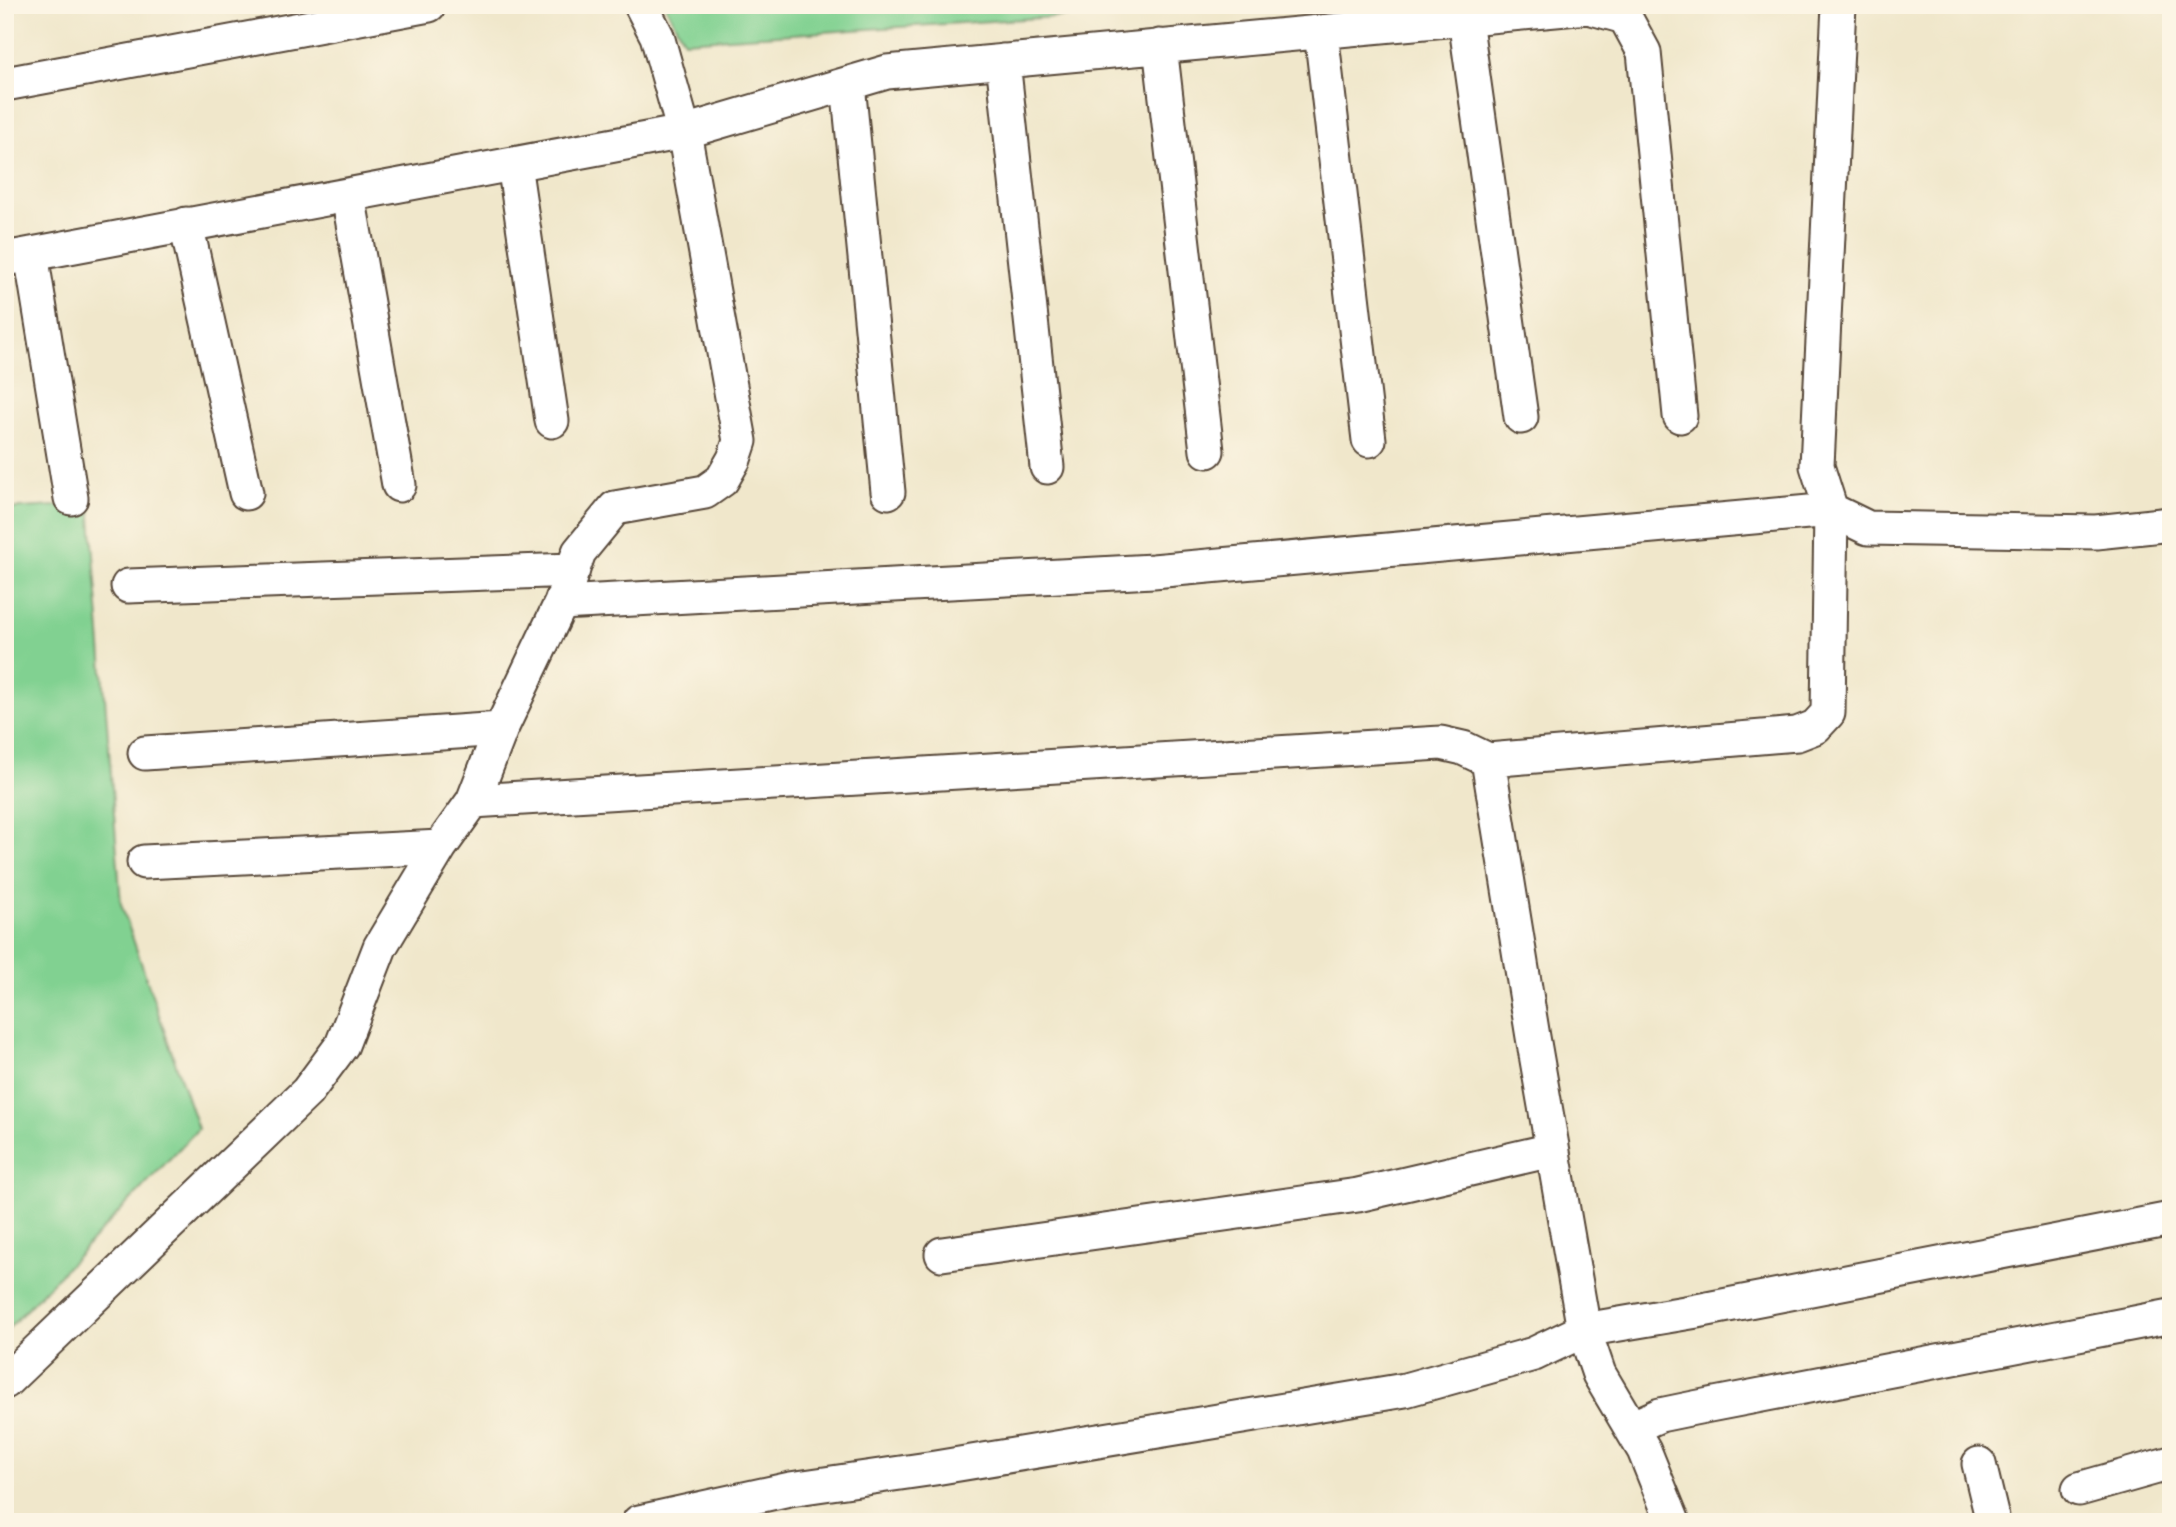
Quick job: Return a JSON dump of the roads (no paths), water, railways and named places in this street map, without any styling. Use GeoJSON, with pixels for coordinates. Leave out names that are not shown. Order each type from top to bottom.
{"type":"FeatureCollection","features":[{"type":"Feature","properties":{"kind":"street"},"geometry":{"type":"LineString","coordinates":[[5,84],[429,5]]}},
{"type":"Feature","properties":{"kind":"street"},"geometry":{"type":"LineString","coordinates":[[5,1382],[307,1092],[342,1045],[380,947],[440,847],[473,801],[500,729],[561,603],[579,551],[615,508],[705,492],[722,480],[734,459],[740,441],[684,132],[657,36],[641,5]]}},
{"type":"Feature","properties":{"kind":"street"},"geometry":{"type":"LineString","coordinates":[[473,801],[1441,743],[1463,748],[1488,760],[1797,734],[1815,727],[1828,713],[1831,510],[1817,466],[1839,5]]}},
{"type":"Feature","properties":{"kind":"street"},"geometry":{"type":"LineString","coordinates":[[71,498],[18,257],[684,132],[887,72],[1588,7],[1625,17],[1644,52],[1680,416]]}},
{"type":"Feature","properties":{"kind":"street"},"geometry":{"type":"LineString","coordinates":[[1465,19],[1521,417]]}},
{"type":"Feature","properties":{"kind":"street"},"geometry":{"type":"LineString","coordinates":[[1321,32],[1369,440]]}},
{"type":"Feature","properties":{"kind":"street"},"geometry":{"type":"LineString","coordinates":[[1160,46],[1207,451]]}},
{"type":"Feature","properties":{"kind":"street"},"geometry":{"type":"LineString","coordinates":[[1003,61],[1047,467]]}},
{"type":"Feature","properties":{"kind":"street"},"geometry":{"type":"LineString","coordinates":[[848,84],[888,492]]}},
{"type":"Feature","properties":{"kind":"street"},"geometry":{"type":"LineString","coordinates":[[514,164],[552,421]]}},
{"type":"Feature","properties":{"kind":"street"},"geometry":{"type":"LineString","coordinates":[[348,195],[399,485]]}},
{"type":"Feature","properties":{"kind":"street"},"geometry":{"type":"LineString","coordinates":[[186,224],[246,494]]}},
{"type":"Feature","properties":{"kind":"street"},"geometry":{"type":"LineString","coordinates":[[561,603],[1153,571],[1831,510],[1868,528],[2096,532],[2171,524]]}},
{"type":"Feature","properties":{"kind":"street"},"geometry":{"type":"LineString","coordinates":[[128,586],[573,570]]}},
{"type":"Feature","properties":{"kind":"street"},"geometry":{"type":"LineString","coordinates":[[145,753],[500,729]]}},
{"type":"Feature","properties":{"kind":"street"},"geometry":{"type":"LineString","coordinates":[[1488,760],[1584,1329],[1599,1374],[1644,1450],[1673,1522]]}},
{"type":"Feature","properties":{"kind":"street"},"geometry":{"type":"LineString","coordinates":[[144,862],[440,847]]}},
{"type":"Feature","properties":{"kind":"street"},"geometry":{"type":"LineString","coordinates":[[942,1254],[1358,1195],[1552,1150]]}},
{"type":"Feature","properties":{"kind":"street"},"geometry":{"type":"LineString","coordinates":[[639,1522],[790,1489],[935,1468],[1405,1390],[1534,1354],[1584,1329],[1697,1311],[2171,1219]]}},
{"type":"Feature","properties":{"kind":"street"},"geometry":{"type":"LineString","coordinates":[[1631,1429],[1660,1415],[1693,1408],[2171,1316]]}},
{"type":"Feature","properties":{"kind":"street"},"geometry":{"type":"LineString","coordinates":[[2079,1489],[2171,1463]]}},
{"type":"Feature","properties":{"kind":"street"},"geometry":{"type":"LineString","coordinates":[[1979,1464],[1993,1522]]}}]}
